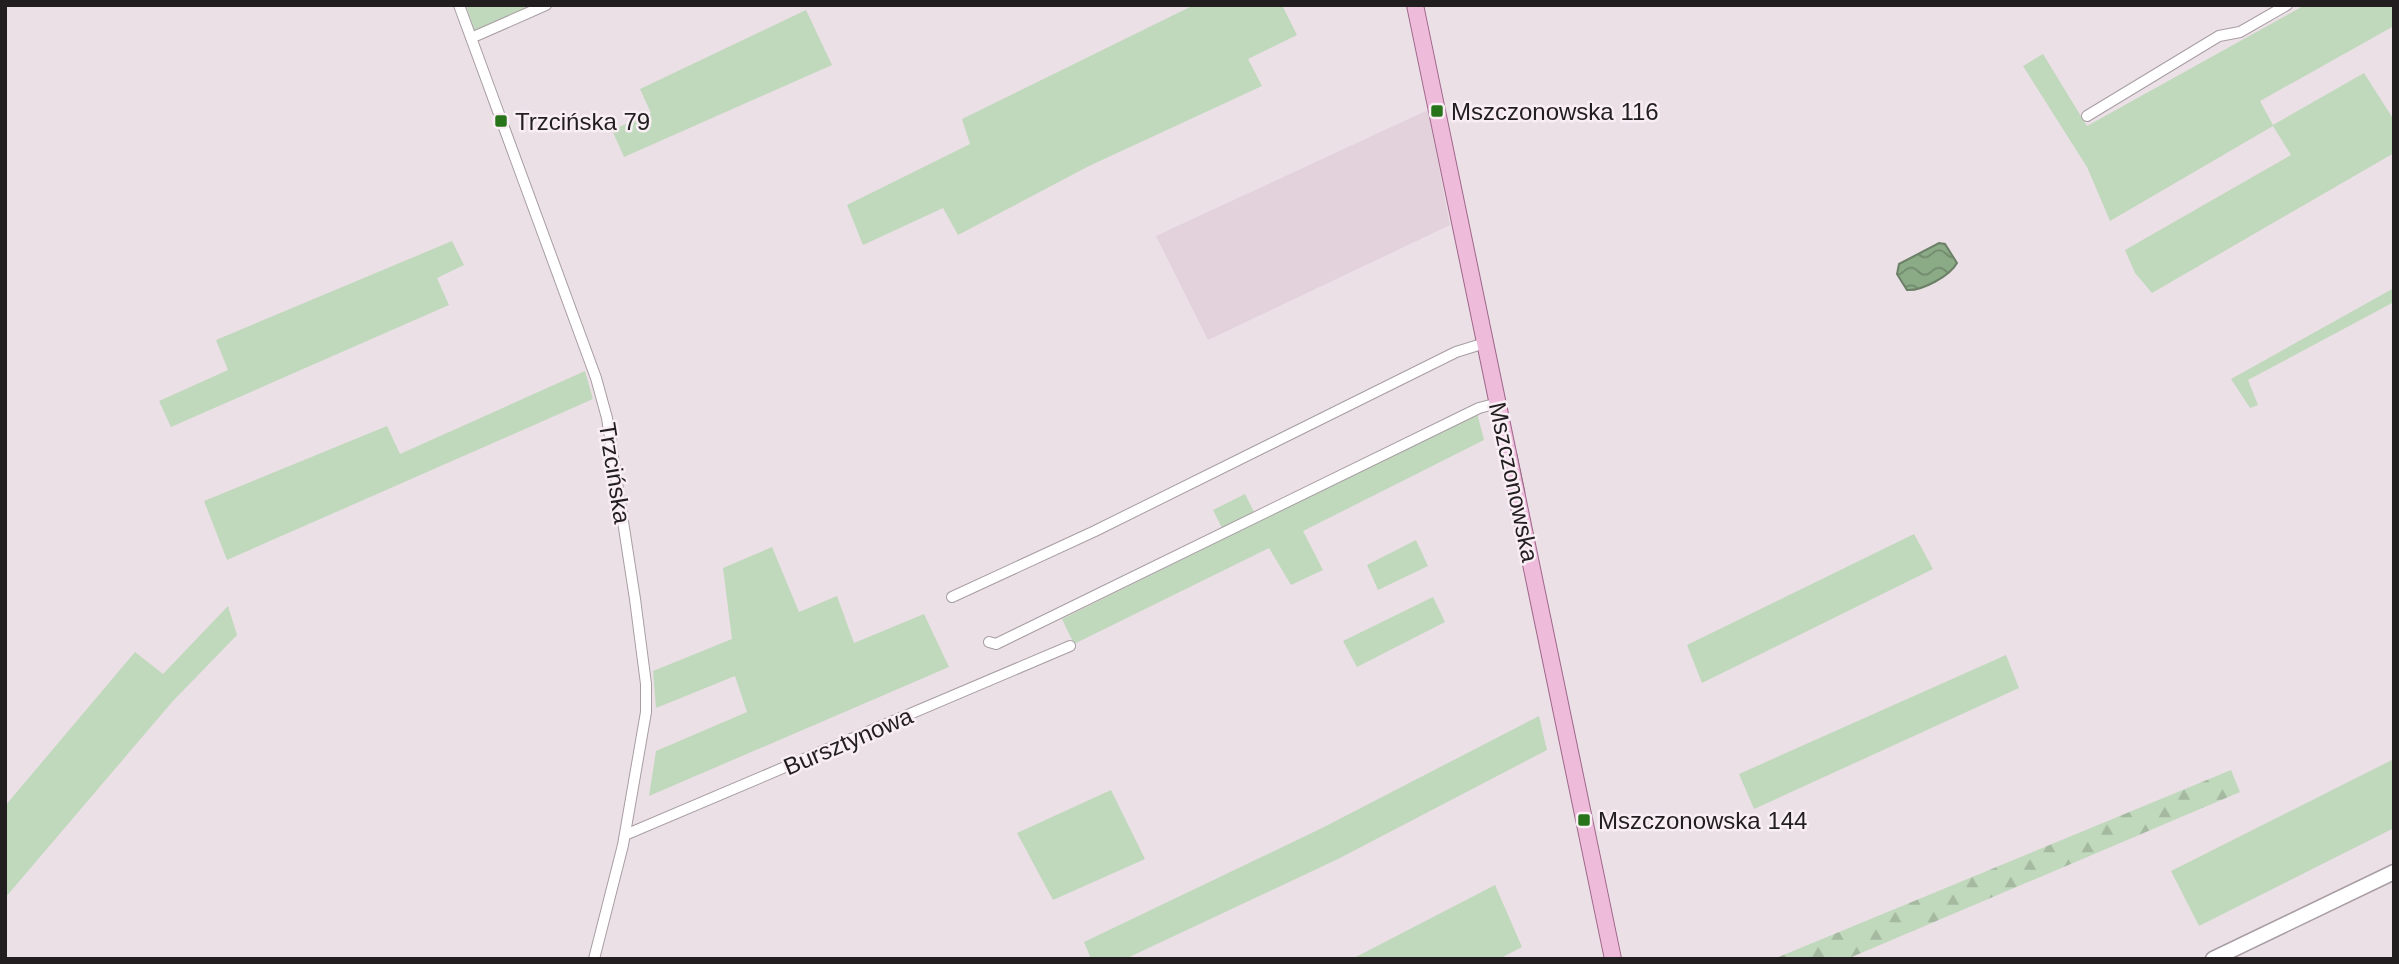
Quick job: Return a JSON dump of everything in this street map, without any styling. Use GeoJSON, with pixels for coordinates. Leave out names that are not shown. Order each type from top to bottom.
{"type":"FeatureCollection","features":[{"type":"Feature","properties":{"kind":"main road","name":"Mszczonowska"},"geometry":{"type":"LineString","coordinates":[[1415,5],[1613,959]]}},
{"type":"Feature","properties":{"kind":"main road"},"geometry":{"type":"LineString","coordinates":[[2213,959],[2394,872]]}},
{"type":"Feature","properties":{"kind":"street","name":"Trzcińska"},"geometry":{"type":"LineString","coordinates":[[459,5],[596,378],[607,418],[646,684],[642,751],[625,835],[594,959]]}},
{"type":"Feature","properties":{"kind":"street"},"geometry":{"type":"LineString","coordinates":[[471,38],[546,5]]}},
{"type":"Feature","properties":{"kind":"street"},"geometry":{"type":"LineString","coordinates":[[2087,116],[2219,36],[2240,32],[2287,5]]}},
{"type":"Feature","properties":{"kind":"street"},"geometry":{"type":"LineString","coordinates":[[953,597],[1095,531],[1456,352],[1485,343]]}},
{"type":"Feature","properties":{"kind":"street"},"geometry":{"type":"LineString","coordinates":[[989,642],[996,644],[1479,408],[1498,403]]}},
{"type":"Feature","properties":{"kind":"street","name":"Bursztynowa"},"geometry":{"type":"LineString","coordinates":[[625,835],[1070,646]]}},
{"type":"Feature","properties":{"kind":"shaded area"},"geometry":{"type":"Polygon","coordinates":[[[1428,110],[1450,225],[1208,340],[1156,236],[1428,110]]]}},
{"type":"Feature","properties":{"kind":"green space"},"geometry":{"type":"Polygon","coordinates":[[[466,5],[535,5],[475,33],[466,5]]]}},
{"type":"Feature","properties":{"kind":"green space"},"geometry":{"type":"Polygon","coordinates":[[[1194,5],[1282,5],[1297,35],[1248,59],[1262,86],[1089,166],[958,235],[943,208],[863,245],[847,205],[970,144],[962,119],[1194,5]]]}},
{"type":"Feature","properties":{"kind":"green space"},"geometry":{"type":"Polygon","coordinates":[[[2305,5],[2394,5],[2394,26],[2260,101],[2273,125],[2364,73],[2394,120],[2394,153],[2152,293],[2135,273],[2125,250],[2291,155],[2273,126],[2110,221],[2087,167],[2023,66],[2043,54],[2087,126],[2305,5]]]}},
{"type":"Feature","properties":{"kind":"green space"},"geometry":{"type":"Polygon","coordinates":[[[806,10],[832,65],[624,157],[612,130],[651,113],[640,89],[806,10]]]}},
{"type":"Feature","properties":{"kind":"green space"},"geometry":{"type":"Polygon","coordinates":[[[452,241],[464,265],[437,278],[449,305],[171,427],[159,401],[228,370],[216,340],[452,241]]]}},
{"type":"Feature","properties":{"kind":"green space"},"geometry":{"type":"Polygon","coordinates":[[[2394,288],[2394,302],[2248,380],[2258,405],[2250,408],[2231,379],[2394,288]]]}},
{"type":"Feature","properties":{"kind":"green space"},"geometry":{"type":"Polygon","coordinates":[[[585,371],[593,399],[227,560],[204,501],[387,426],[400,454],[585,371]]]}},
{"type":"Feature","properties":{"kind":"green space"},"geometry":{"type":"Polygon","coordinates":[[[1477,413],[1484,440],[1303,531],[1323,570],[1291,585],[1269,548],[1074,644],[1062,619],[1477,413]]]}},
{"type":"Feature","properties":{"kind":"green space"},"geometry":{"type":"Polygon","coordinates":[[[1245,494],[1255,514],[1223,530],[1213,510],[1245,494]]]}},
{"type":"Feature","properties":{"kind":"green space"},"geometry":{"type":"Polygon","coordinates":[[[1914,534],[1933,569],[1702,683],[1687,645],[1914,534]]]}},
{"type":"Feature","properties":{"kind":"green space"},"geometry":{"type":"Polygon","coordinates":[[[1416,540],[1428,566],[1378,590],[1367,565],[1416,540]]]}},
{"type":"Feature","properties":{"kind":"green space"},"geometry":{"type":"Polygon","coordinates":[[[772,547],[799,612],[837,596],[854,643],[924,614],[949,667],[649,796],[656,751],[747,712],[735,676],[656,708],[653,671],[732,639],[723,568],[772,547]]]}},
{"type":"Feature","properties":{"kind":"green space"},"geometry":{"type":"Polygon","coordinates":[[[1433,597],[1445,622],[1357,667],[1343,641],[1433,597]]]}},
{"type":"Feature","properties":{"kind":"green space"},"geometry":{"type":"Polygon","coordinates":[[[228,606],[237,635],[172,702],[5,898],[5,806],[135,652],[163,674],[228,606]]]}},
{"type":"Feature","properties":{"kind":"green space"},"geometry":{"type":"Polygon","coordinates":[[[2006,655],[2019,688],[1754,809],[1739,774],[2006,655]]]}},
{"type":"Feature","properties":{"kind":"green space"},"geometry":{"type":"Polygon","coordinates":[[[1539,716],[1547,750],[1338,859],[1125,959],[1091,959],[1084,942],[1322,828],[1539,716]]]}},
{"type":"Feature","properties":{"kind":"green space"},"geometry":{"type":"Polygon","coordinates":[[[2394,759],[2394,828],[2199,926],[2171,871],[2394,759]]]}},
{"type":"Feature","properties":{"kind":"green space"},"geometry":{"type":"Polygon","coordinates":[[[2231,770],[2240,792],[1847,959],[1774,959],[2231,770]]]}},
{"type":"Feature","properties":{"kind":"green space"},"geometry":{"type":"Polygon","coordinates":[[[1111,790],[1145,859],[1053,900],[1017,833],[1111,790]]]}},
{"type":"Feature","properties":{"kind":"green space"},"geometry":{"type":"Polygon","coordinates":[[[1495,885],[1522,947],[1499,959],[1352,959],[1495,885]]]}},
{"type":"Feature","properties":{"kind":"water"},"geometry":{"type":"Polygon","coordinates":[[[1939,243],[1945,244],[1957,263],[1935,282],[1907,290],[1897,274],[1899,264],[1939,243]]]}},
{"type":"Feature","properties":{"kind":"waterway"},"geometry":{"type":"LineString","coordinates":[[1516,454],[1524,492]]}},
{"type":"Feature","properties":{"kind":"place","name":"Mszczonowska 116"},"geometry":{"type":"Point","coordinates":[1437,111]}},
{"type":"Feature","properties":{"kind":"place","name":"Trzcińska 79"},"geometry":{"type":"Point","coordinates":[501,121]}},
{"type":"Feature","properties":{"kind":"place","name":"Mszczonowska 144"},"geometry":{"type":"Point","coordinates":[1584,820]}}]}
